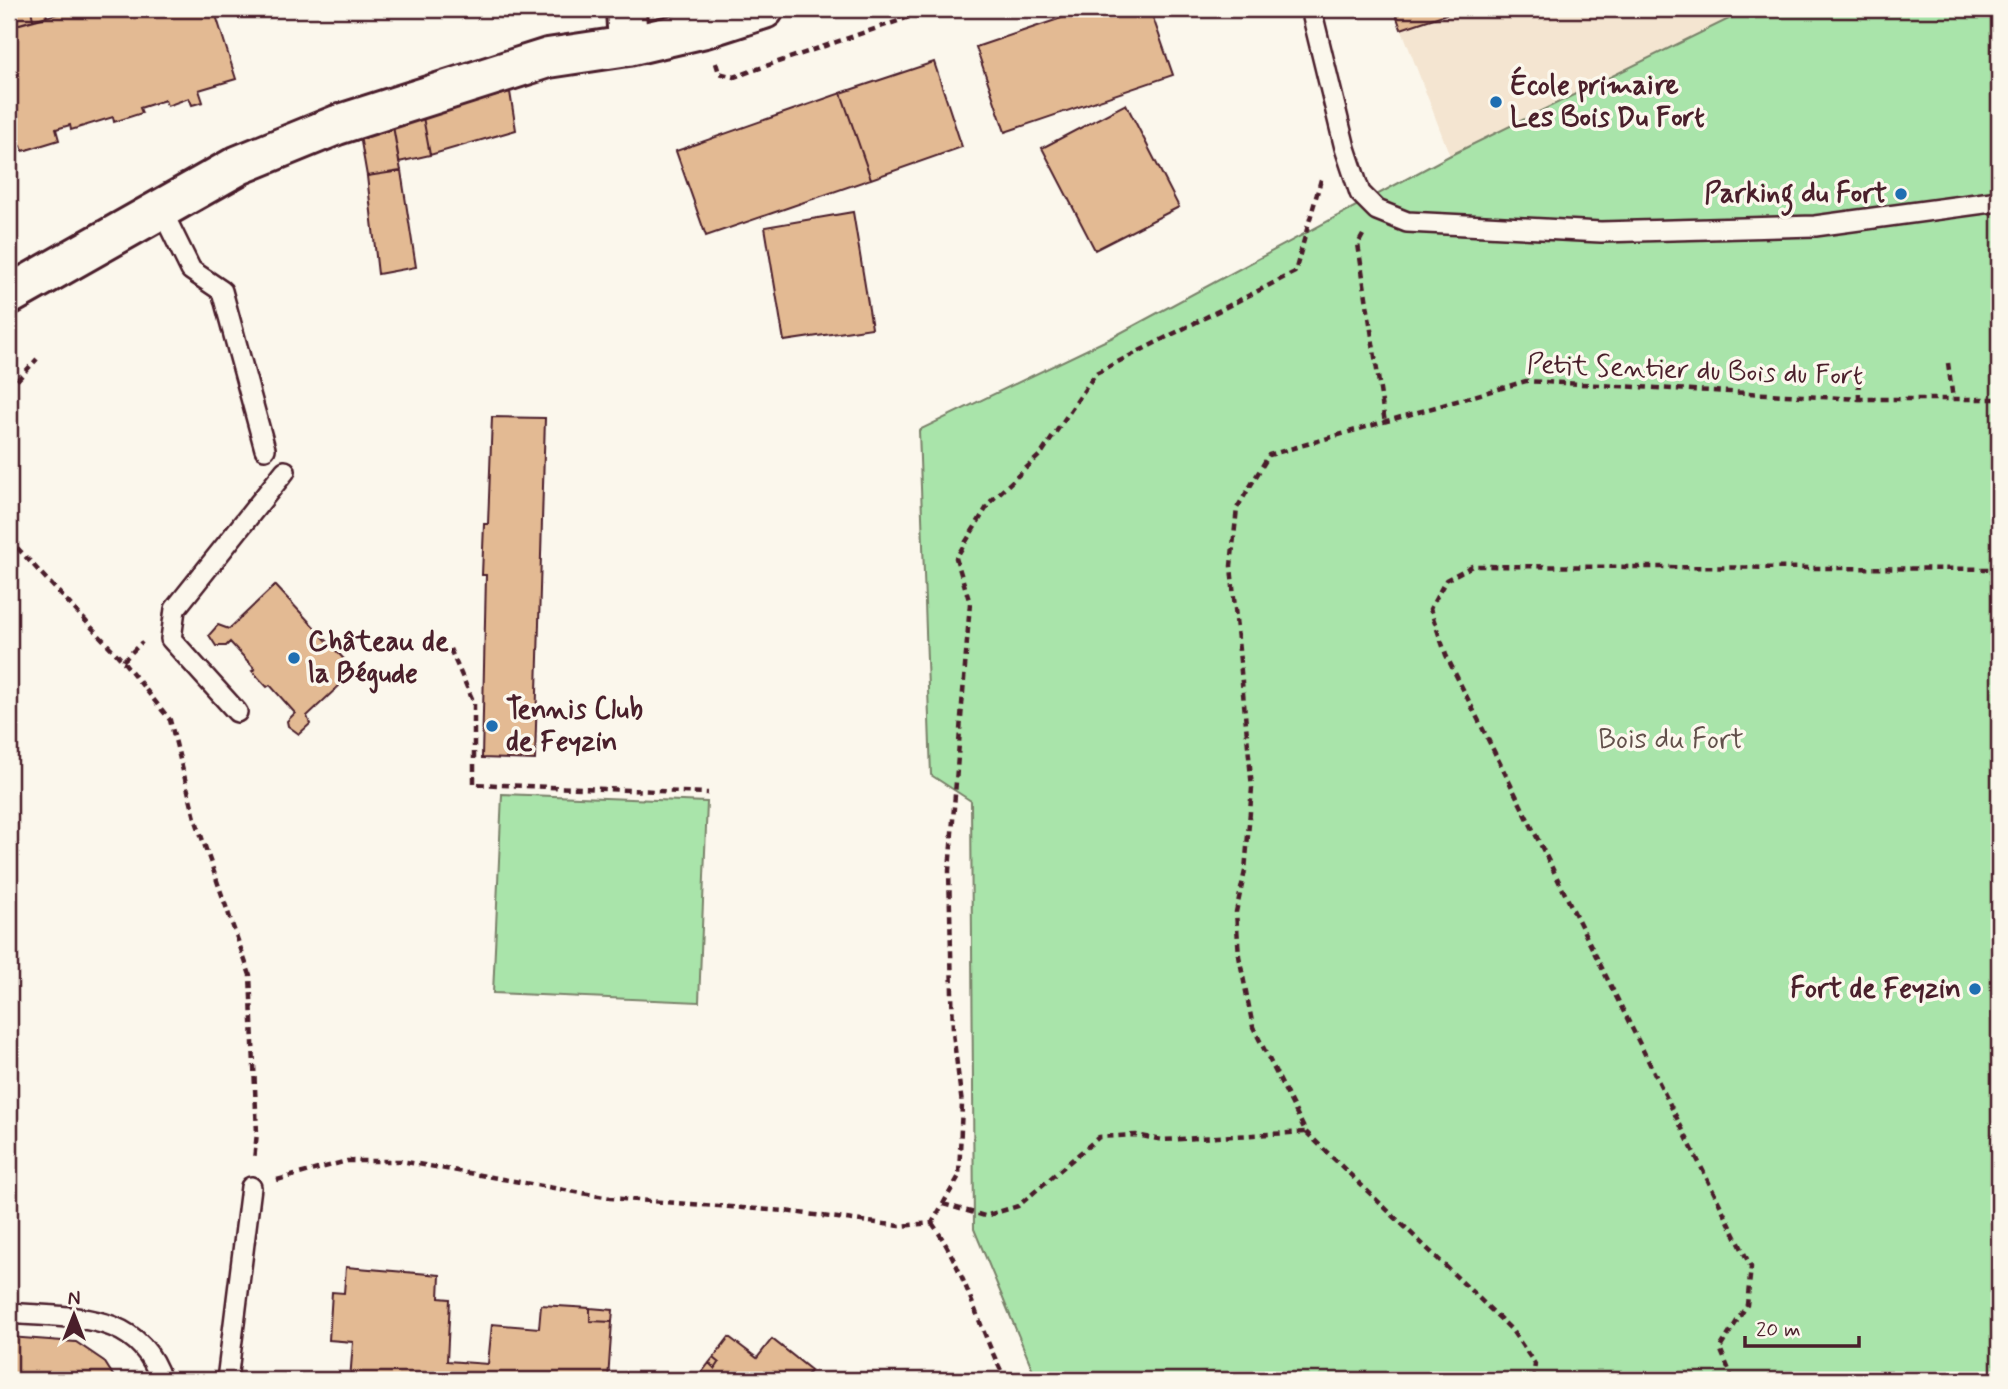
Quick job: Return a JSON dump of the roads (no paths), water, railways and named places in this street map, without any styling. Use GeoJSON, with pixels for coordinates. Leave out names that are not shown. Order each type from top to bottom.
{"type":"FeatureCollection","features":[{"type":"Feature","properties":{"kind":"street"},"geometry":{"type":"LineString","coordinates":[[626,9],[628,46]]}},
{"type":"Feature","properties":{"kind":"street"},"geometry":{"type":"LineString","coordinates":[[9,295],[239,165],[337,125],[548,58],[628,46],[705,29],[764,9]]}},
{"type":"Feature","properties":{"kind":"lane"},"geometry":{"type":"LineString","coordinates":[[1311,9],[1345,148],[1360,193],[1377,210],[1407,222],[1601,232],[1815,226],[1999,201]]}},
{"type":"Feature","properties":{"kind":"lane"},"geometry":{"type":"LineString","coordinates":[[161,209],[191,270],[222,291],[265,449]]}},
{"type":"Feature","properties":{"kind":"lane"},"geometry":{"type":"LineString","coordinates":[[237,712],[171,639],[175,610],[285,471]]}},
{"type":"Feature","properties":{"kind":"lane"},"geometry":{"type":"LineString","coordinates":[[227,1380],[251,1187]]}},
{"type":"Feature","properties":{"kind":"lane"},"geometry":{"type":"LineString","coordinates":[[9,1313],[107,1322],[136,1338],[155,1361],[161,1380]]}},
{"type":"Feature","properties":{"kind":"place","name":"École primaire Les Bois Du Fort"},"geometry":{"type":"Point","coordinates":[1496,102]}},
{"type":"Feature","properties":{"kind":"place","name":"Parking du Fort"},"geometry":{"type":"Point","coordinates":[1901,194]}},
{"type":"Feature","properties":{"kind":"place","name":"Château de la Bégude"},"geometry":{"type":"Point","coordinates":[294,658]}},
{"type":"Feature","properties":{"kind":"place","name":"Tennis Club de Feyzin"},"geometry":{"type":"Point","coordinates":[492,726]}},
{"type":"Feature","properties":{"kind":"place","name":"Fort de Feyzin"},"geometry":{"type":"Point","coordinates":[1975,989]}},
{"type":"Feature","properties":{"kind":"park label","name":"Bois du Fort"},"geometry":{"type":"Point","coordinates":[1671,740]}}]}
